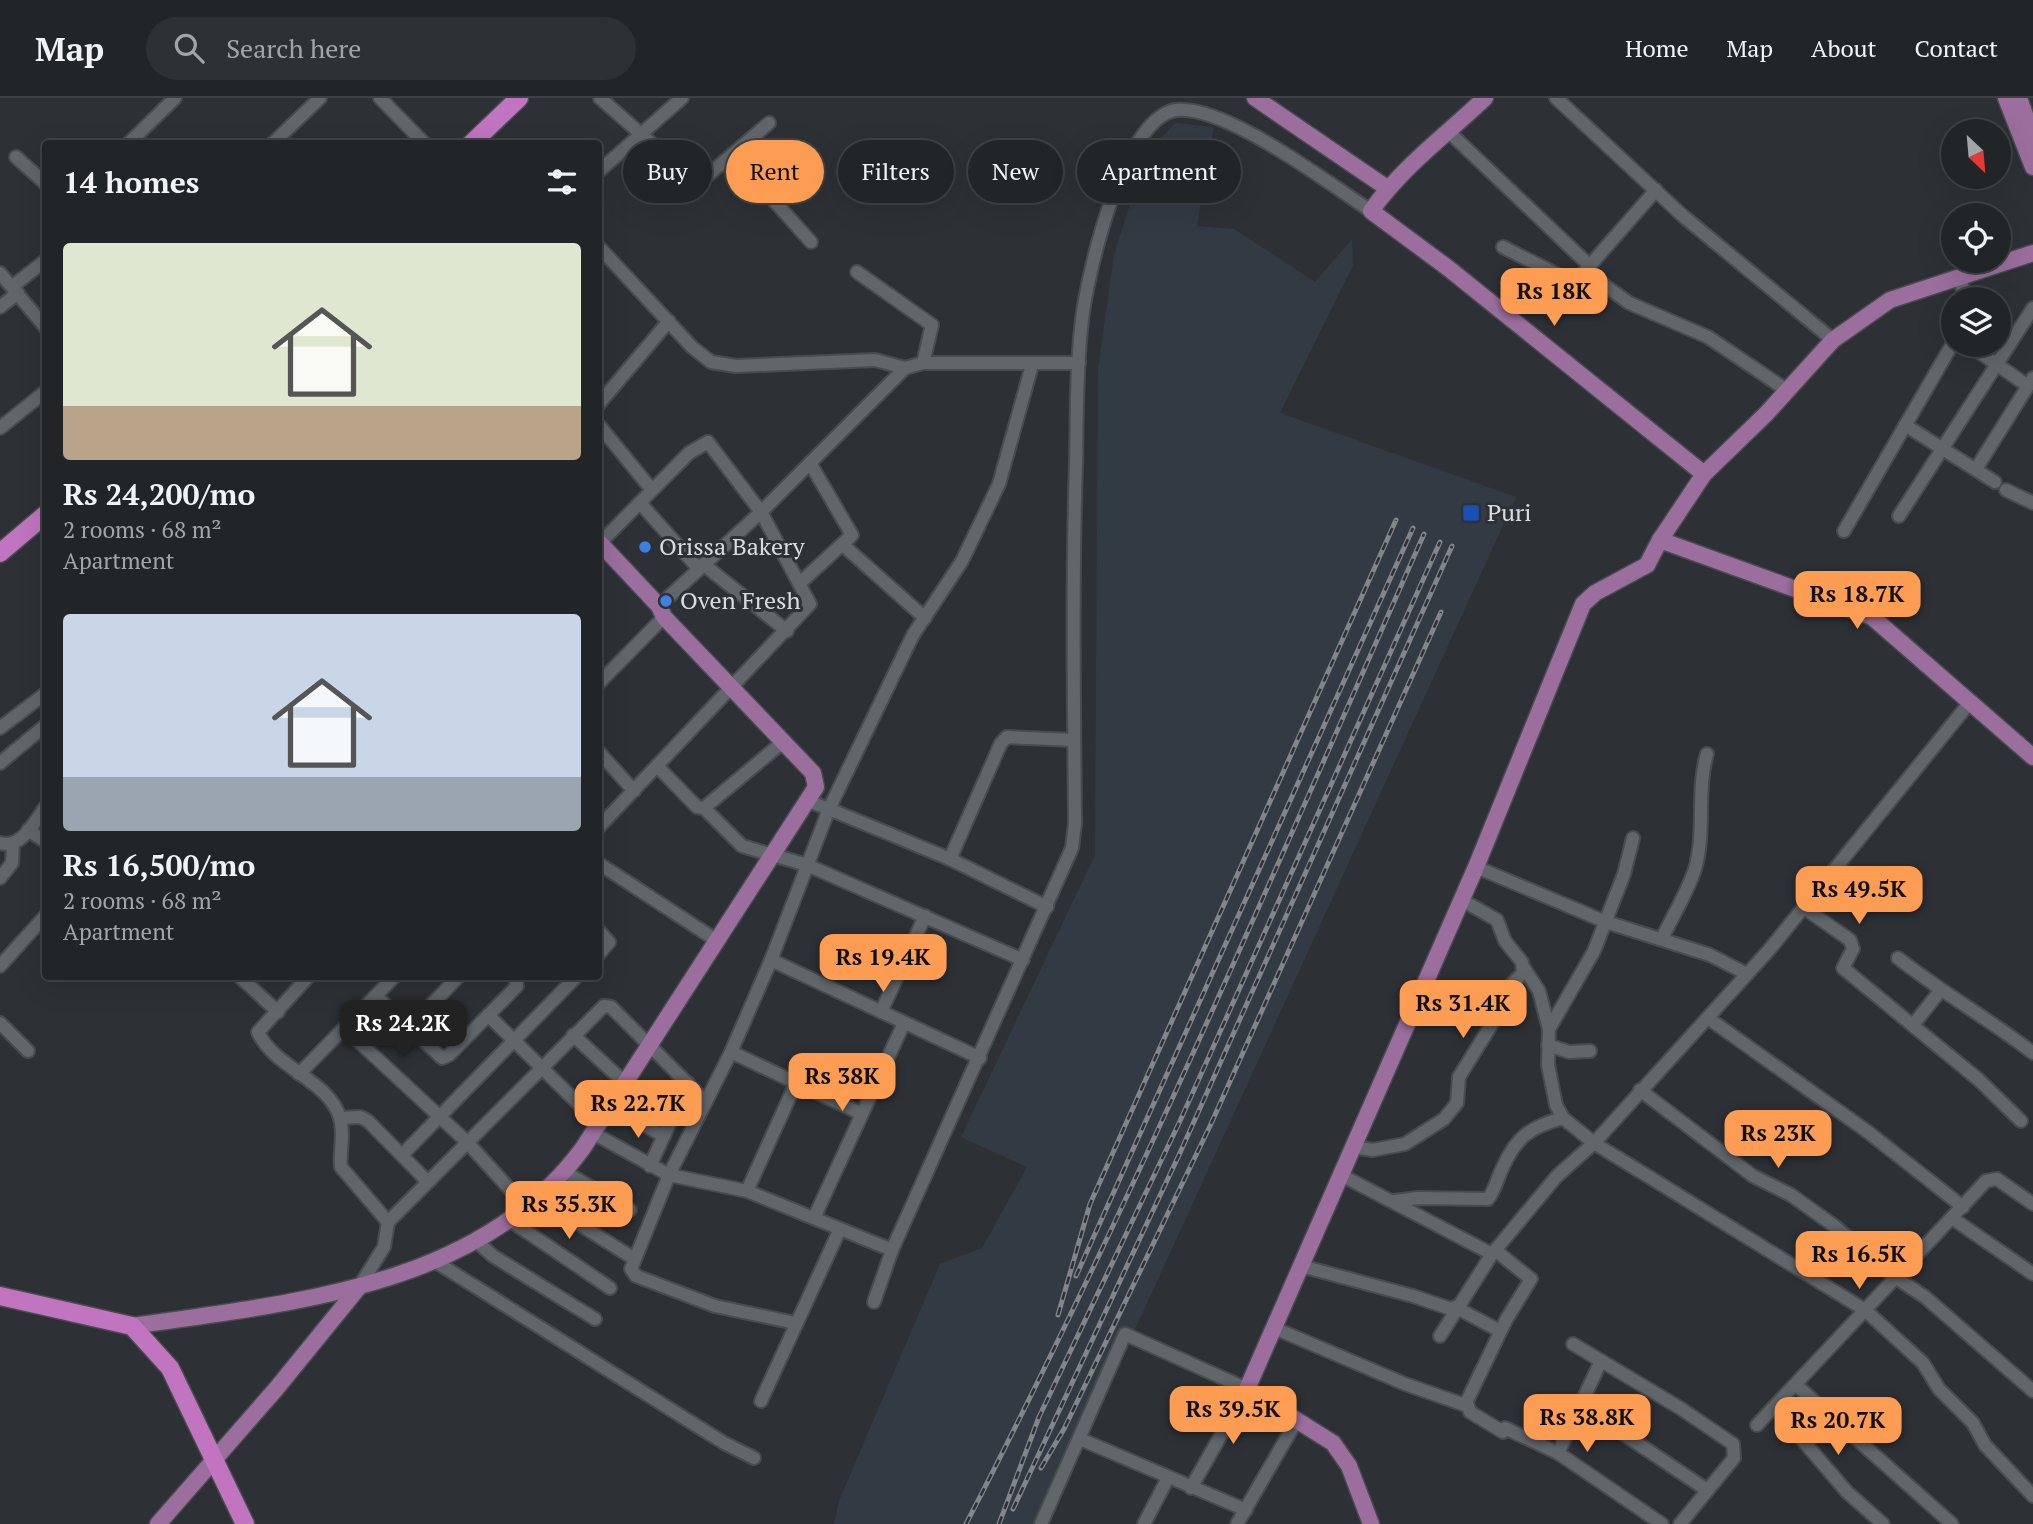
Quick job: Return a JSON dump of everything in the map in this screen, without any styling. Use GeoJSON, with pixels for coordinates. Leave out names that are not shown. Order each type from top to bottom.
{"type":"FeatureCollection","features":[{"type":"Feature","properties":{"kind":"highway"},"geometry":{"type":"LineString","coordinates":[[475,140],[519,98]]}},
{"type":"Feature","properties":{"kind":"highway"},"geometry":{"type":"LineString","coordinates":[[0,553],[42,517]]}},
{"type":"Feature","properties":{"kind":"highway"},"geometry":{"type":"LineString","coordinates":[[0,1296],[132,1326],[170,1368],[245,1524]]}},
{"type":"Feature","properties":{"kind":"main road"},"geometry":{"type":"LineString","coordinates":[[1255,98],[1387,188]]}},
{"type":"Feature","properties":{"kind":"main road"},"geometry":{"type":"LineString","coordinates":[[1409,165],[1420,147],[1475,98]]}},
{"type":"Feature","properties":{"kind":"main road"},"geometry":{"type":"LineString","coordinates":[[1485,98],[1409,165],[1387,188],[1371,211],[1448,268],[1704,474]]}},
{"type":"Feature","properties":{"kind":"main road"},"geometry":{"type":"LineString","coordinates":[[2006,98],[2033,167]]}},
{"type":"Feature","properties":{"kind":"main road"},"geometry":{"type":"LineString","coordinates":[[2019,98],[2033,137]]}},
{"type":"Feature","properties":{"kind":"main road"},"geometry":{"type":"LineString","coordinates":[[1371,1524],[1343,1455],[1333,1443],[1247,1388],[1462,900],[1583,604],[1595,593],[1647,565],[1660,540],[1704,474],[1788,391],[1833,340],[1890,300],[2033,253]]}},
{"type":"Feature","properties":{"kind":"main road"},"geometry":{"type":"LineString","coordinates":[[1660,540],[1872,617],[2033,757]]}},
{"type":"Feature","properties":{"kind":"main road"},"geometry":{"type":"LineString","coordinates":[[132,1326],[266,1307],[359,1287],[436,1262],[532,1203],[565,1172],[596,1128],[808,801],[816,787],[816,778],[602,546]]}},
{"type":"Feature","properties":{"kind":"main road"},"geometry":{"type":"LineString","coordinates":[[158,1524],[276,1389],[359,1287]]}},
{"type":"Feature","properties":{"kind":"street"},"geometry":{"type":"LineString","coordinates":[[132,140],[175,98]]}},
{"type":"Feature","properties":{"kind":"street"},"geometry":{"type":"LineString","coordinates":[[275,140],[320,98]]}},
{"type":"Feature","properties":{"kind":"street"},"geometry":{"type":"LineString","coordinates":[[380,98],[421,140]]}},
{"type":"Feature","properties":{"kind":"street"},"geometry":{"type":"LineString","coordinates":[[600,98],[693,180],[705,179],[726,161]]}},
{"type":"Feature","properties":{"kind":"street"},"geometry":{"type":"LineString","coordinates":[[602,169],[682,98]]}},
{"type":"Feature","properties":{"kind":"street"},"geometry":{"type":"LineString","coordinates":[[1556,98],[1757,280],[1833,340]]}},
{"type":"Feature","properties":{"kind":"street"},"geometry":{"type":"LineString","coordinates":[[874,1302],[892,1250],[1072,848],[1075,824],[1072,625],[1082,318],[1108,211],[1142,135],[1156,120],[1174,110],[1190,110],[1245,130],[1371,211]]}},
{"type":"Feature","properties":{"kind":"street"},"geometry":{"type":"LineString","coordinates":[[750,140],[769,123]]}},
{"type":"Feature","properties":{"kind":"street"},"geometry":{"type":"LineString","coordinates":[[1449,132],[1587,268],[1629,303],[1707,337],[1788,391]]}},
{"type":"Feature","properties":{"kind":"street"},"geometry":{"type":"LineString","coordinates":[[16,157],[42,180]]}},
{"type":"Feature","properties":{"kind":"street"},"geometry":{"type":"LineString","coordinates":[[1503,247],[1576,284],[1656,190]]}},
{"type":"Feature","properties":{"kind":"street"},"geometry":{"type":"LineString","coordinates":[[776,203],[811,242]]}},
{"type":"Feature","properties":{"kind":"street"},"geometry":{"type":"LineString","coordinates":[[602,250],[701,356],[722,365],[875,360],[905,368]]}},
{"type":"Feature","properties":{"kind":"street"},"geometry":{"type":"LineString","coordinates":[[0,307],[42,264]]}},
{"type":"Feature","properties":{"kind":"street"},"geometry":{"type":"LineString","coordinates":[[858,272],[932,325],[923,363]]}},
{"type":"Feature","properties":{"kind":"street"},"geometry":{"type":"LineString","coordinates":[[0,273],[42,323]]}},
{"type":"Feature","properties":{"kind":"street"},"geometry":{"type":"LineString","coordinates":[[1961,276],[1962,287]]}},
{"type":"Feature","properties":{"kind":"street"},"geometry":{"type":"LineString","coordinates":[[1899,516],[2033,308]]}},
{"type":"Feature","properties":{"kind":"street"},"geometry":{"type":"LineString","coordinates":[[602,400],[669,321]]}},
{"type":"Feature","properties":{"kind":"street"},"geometry":{"type":"LineString","coordinates":[[1844,531],[1945,357]]}},
{"type":"Feature","properties":{"kind":"street"},"geometry":{"type":"LineString","coordinates":[[1976,470],[2031,382],[1985,357]]}},
{"type":"Feature","properties":{"kind":"street"},"geometry":{"type":"LineString","coordinates":[[602,680],[664,615],[674,592],[761,512],[905,368],[923,363],[1079,363]]}},
{"type":"Feature","properties":{"kind":"street"},"geometry":{"type":"LineString","coordinates":[[795,1323],[715,1306],[636,1276],[631,1269],[633,1258],[669,1175],[731,1052],[771,960],[828,809],[913,635],[962,561],[999,484],[1032,365]]}},
{"type":"Feature","properties":{"kind":"street"},"geometry":{"type":"LineString","coordinates":[[0,428],[42,394]]}},
{"type":"Feature","properties":{"kind":"street"},"geometry":{"type":"LineString","coordinates":[[1905,425],[1995,482]]}},
{"type":"Feature","properties":{"kind":"street"},"geometry":{"type":"LineString","coordinates":[[602,430],[652,490]]}},
{"type":"Feature","properties":{"kind":"street"},"geometry":{"type":"LineString","coordinates":[[602,540],[689,453],[708,442],[761,512],[809,600],[809,608],[602,824]]}},
{"type":"Feature","properties":{"kind":"street"},"geometry":{"type":"LineString","coordinates":[[800,583],[850,539],[851,530],[810,463]]}},
{"type":"Feature","properties":{"kind":"street"},"geometry":{"type":"LineString","coordinates":[[2006,490],[2033,503]]}},
{"type":"Feature","properties":{"kind":"street"},"geometry":{"type":"LineString","coordinates":[[640,503],[701,566],[787,631]]}},
{"type":"Feature","properties":{"kind":"street"},"geometry":{"type":"LineString","coordinates":[[843,545],[925,618]]}},
{"type":"Feature","properties":{"kind":"street"},"geometry":{"type":"LineString","coordinates":[[0,728],[42,696]]}},
{"type":"Feature","properties":{"kind":"street"},"geometry":{"type":"LineString","coordinates":[[1440,1336],[1494,1252],[1557,1176],[1594,1143],[1708,1018],[1745,973],[1769,950],[1971,702]]}},
{"type":"Feature","properties":{"kind":"street"},"geometry":{"type":"LineString","coordinates":[[1,759],[42,727]]}},
{"type":"Feature","properties":{"kind":"street"},"geometry":{"type":"LineString","coordinates":[[950,859],[1001,743],[1007,737],[1073,740]]}},
{"type":"Feature","properties":{"kind":"street"},"geometry":{"type":"LineString","coordinates":[[704,808],[783,741]]}},
{"type":"Feature","properties":{"kind":"street"},"geometry":{"type":"LineString","coordinates":[[1662,939],[1695,868],[1701,821],[1702,772],[1707,754]]}},
{"type":"Feature","properties":{"kind":"street"},"geometry":{"type":"LineString","coordinates":[[602,755],[634,791]]}},
{"type":"Feature","properties":{"kind":"street"},"geometry":{"type":"LineString","coordinates":[[657,766],[697,807],[704,808],[742,846],[807,865],[1023,960]]}},
{"type":"Feature","properties":{"kind":"street"},"geometry":{"type":"LineString","coordinates":[[808,801],[950,859],[1047,907]]}},
{"type":"Feature","properties":{"kind":"street"},"geometry":{"type":"LineString","coordinates":[[0,878],[12,863],[7,843],[28,830],[42,811]]}},
{"type":"Feature","properties":{"kind":"street"},"geometry":{"type":"LineString","coordinates":[[28,830],[42,839]]}},
{"type":"Feature","properties":{"kind":"street"},"geometry":{"type":"LineString","coordinates":[[1549,1029],[1588,965],[1606,922],[1633,838]]}},
{"type":"Feature","properties":{"kind":"street"},"geometry":{"type":"LineString","coordinates":[[602,866],[716,940]]}},
{"type":"Feature","properties":{"kind":"street"},"geometry":{"type":"LineString","coordinates":[[1476,867],[1606,922],[1710,955],[1745,973]]}},
{"type":"Feature","properties":{"kind":"street"},"geometry":{"type":"LineString","coordinates":[[1462,900],[1497,920],[1505,941],[1539,991],[1549,1029],[1552,1089],[1563,1118],[1594,1143],[1778,1258],[1837,1290],[1865,1310],[1923,1363],[1939,1389],[1973,1423],[1985,1445],[2033,1496]]}},
{"type":"Feature","properties":{"kind":"street"},"geometry":{"type":"LineString","coordinates":[[1803,907],[1850,940],[1853,949],[1843,968],[1979,1080],[2021,1121]]}},
{"type":"Feature","properties":{"kind":"street"},"geometry":{"type":"LineString","coordinates":[[881,1012],[925,915]]}},
{"type":"Feature","properties":{"kind":"street"},"geometry":{"type":"LineString","coordinates":[[0,966],[42,919]]}},
{"type":"Feature","properties":{"kind":"street"},"geometry":{"type":"LineString","coordinates":[[602,934],[609,942],[602,950]]}},
{"type":"Feature","properties":{"kind":"street"},"geometry":{"type":"LineString","coordinates":[[1898,958],[1940,991],[1971,1007],[2033,1053]]}},
{"type":"Feature","properties":{"kind":"street"},"geometry":{"type":"LineString","coordinates":[[771,960],[980,1058]]}},
{"type":"Feature","properties":{"kind":"street"},"geometry":{"type":"LineString","coordinates":[[1353,1147],[1373,1150],[1396,1147],[1422,1135],[1444,1119],[1460,1097],[1459,1077],[1495,1019],[1504,992],[1524,968]]}},
{"type":"Feature","properties":{"kind":"street"},"geometry":{"type":"LineString","coordinates":[[243,980],[278,1012]]}},
{"type":"Feature","properties":{"kind":"street"},"geometry":{"type":"LineString","coordinates":[[306,980],[258,1032],[267,1046],[327,1098],[340,1118],[341,1167],[387,1222]]}},
{"type":"Feature","properties":{"kind":"street"},"geometry":{"type":"LineString","coordinates":[[299,1074],[391,980]]}},
{"type":"Feature","properties":{"kind":"street"},"geometry":{"type":"LineString","coordinates":[[409,1028],[455,980]]}},
{"type":"Feature","properties":{"kind":"street"},"geometry":{"type":"LineString","coordinates":[[376,996],[442,1058],[449,1055],[517,986],[516,980]]}},
{"type":"Feature","properties":{"kind":"street"},"geometry":{"type":"LineString","coordinates":[[403,1154],[573,980]]}},
{"type":"Feature","properties":{"kind":"street"},"geometry":{"type":"LineString","coordinates":[[1913,1025],[1940,991]]}},
{"type":"Feature","properties":{"kind":"street"},"geometry":{"type":"LineString","coordinates":[[359,1287],[384,1247],[387,1222],[600,1009],[608,1005],[706,1102]]}},
{"type":"Feature","properties":{"kind":"street"},"geometry":{"type":"LineString","coordinates":[[488,1015],[596,1128],[650,1166],[669,1175],[747,1191],[892,1250]]}},
{"type":"Feature","properties":{"kind":"street"},"geometry":{"type":"LineString","coordinates":[[1708,1018],[1868,1132],[1963,1207]]}},
{"type":"Feature","properties":{"kind":"street"},"geometry":{"type":"LineString","coordinates":[[0,1023],[28,1051]]}},
{"type":"Feature","properties":{"kind":"street"},"geometry":{"type":"LineString","coordinates":[[814,1218],[860,1113],[904,1023]]}},
{"type":"Feature","properties":{"kind":"street"},"geometry":{"type":"LineString","coordinates":[[344,1028],[532,1203],[633,1258]]}},
{"type":"Feature","properties":{"kind":"street"},"geometry":{"type":"LineString","coordinates":[[573,1035],[625,1083]]}},
{"type":"Feature","properties":{"kind":"street"},"geometry":{"type":"LineString","coordinates":[[1548,1045],[1569,1052],[1590,1051]]}},
{"type":"Feature","properties":{"kind":"street"},"geometry":{"type":"LineString","coordinates":[[731,1052],[860,1113]]}},
{"type":"Feature","properties":{"kind":"street"},"geometry":{"type":"LineString","coordinates":[[650,1166],[688,1083]]}},
{"type":"Feature","properties":{"kind":"street"},"geometry":{"type":"LineString","coordinates":[[747,1191],[796,1083]]}},
{"type":"Feature","properties":{"kind":"street"},"geometry":{"type":"LineString","coordinates":[[1640,1090],[1753,1176],[1791,1195],[1833,1225],[1895,1277],[1925,1297],[2033,1391]]}},
{"type":"Feature","properties":{"kind":"street"},"geometry":{"type":"LineString","coordinates":[[611,1106],[664,1136]]}},
{"type":"Feature","properties":{"kind":"street"},"geometry":{"type":"LineString","coordinates":[[340,1118],[351,1116],[368,1121],[428,1182]]}},
{"type":"Feature","properties":{"kind":"street"},"geometry":{"type":"LineString","coordinates":[[1395,1200],[1488,1199],[1510,1153],[1524,1135],[1540,1124],[1563,1118]]}},
{"type":"Feature","properties":{"kind":"street"},"geometry":{"type":"LineString","coordinates":[[565,1172],[630,1210]]}},
{"type":"Feature","properties":{"kind":"street"},"geometry":{"type":"LineString","coordinates":[[1273,1328],[1462,1406],[1467,1404],[1500,1331],[1531,1279],[1494,1252],[1341,1174]]}},
{"type":"Feature","properties":{"kind":"street"},"geometry":{"type":"LineString","coordinates":[[1757,1425],[1986,1181],[1992,1178],[2033,1204]]}},
{"type":"Feature","properties":{"kind":"street"},"geometry":{"type":"LineString","coordinates":[[1952,1218],[2033,1274]]}},
{"type":"Feature","properties":{"kind":"street"},"geometry":{"type":"LineString","coordinates":[[508,1219],[610,1288]]}},
{"type":"Feature","properties":{"kind":"street"},"geometry":{"type":"LineString","coordinates":[[761,1401],[840,1229]]}},
{"type":"Feature","properties":{"kind":"street"},"geometry":{"type":"LineString","coordinates":[[475,1240],[493,1256],[594,1319]]}},
{"type":"Feature","properties":{"kind":"street"},"geometry":{"type":"LineString","coordinates":[[436,1262],[724,1443],[754,1458]]}},
{"type":"Feature","properties":{"kind":"street"},"geometry":{"type":"LineString","coordinates":[[1301,1266],[1455,1309],[1500,1331]]}},
{"type":"Feature","properties":{"kind":"street"},"geometry":{"type":"LineString","coordinates":[[1041,1524],[1125,1334],[1247,1388],[1191,1488]]}},
{"type":"Feature","properties":{"kind":"street"},"geometry":{"type":"LineString","coordinates":[[1573,1344],[1733,1444],[1736,1453],[1734,1458],[1680,1524]]}},
{"type":"Feature","properties":{"kind":"street"},"geometry":{"type":"LineString","coordinates":[[1558,1453],[1601,1361]]}},
{"type":"Feature","properties":{"kind":"street"},"geometry":{"type":"LineString","coordinates":[[1796,1385],[1952,1524]]}},
{"type":"Feature","properties":{"kind":"street"},"geometry":{"type":"LineString","coordinates":[[1467,1404],[1473,1414],[1558,1453],[1662,1524]]}},
{"type":"Feature","properties":{"kind":"street"},"geometry":{"type":"LineString","coordinates":[[1774,1408],[1847,1492],[1882,1524]]}},
{"type":"Feature","properties":{"kind":"street"},"geometry":{"type":"LineString","coordinates":[[1237,1524],[1297,1420]]}},
{"type":"Feature","properties":{"kind":"street"},"geometry":{"type":"LineString","coordinates":[[1616,1429],[1707,1490]]}},
{"type":"Feature","properties":{"kind":"street"},"geometry":{"type":"LineString","coordinates":[[1080,1439],[1246,1510]]}},
{"type":"Feature","properties":{"kind":"street"},"geometry":{"type":"LineString","coordinates":[[1144,1524],[1168,1478]]}},
{"type":"Feature","properties":{"kind":"shaded area"},"geometry":{"type":"Polygon","coordinates":[[[1175,123],[1214,127],[1212,140],[1160,140],[1175,123]]]}},
{"type":"Feature","properties":{"kind":"shaded area"},"geometry":{"type":"Polygon","coordinates":[[[1130,203],[1201,203],[1197,226],[1234,229],[1315,282],[1352,239],[1353,265],[1280,413],[1516,497],[1143,1312],[1041,1524],[834,1524],[839,1501],[940,1264],[982,1248],[1027,1167],[961,1137],[1095,855],[1098,369],[1114,255],[1130,203]]]}},
{"type":"Feature","properties":{"kind":"railway"},"geometry":{"type":"LineString","coordinates":[[1058,1315],[1090,1204],[1396,520]]}},
{"type":"Feature","properties":{"kind":"railway"},"geometry":{"type":"LineString","coordinates":[[1076,1276],[1413,528]]}},
{"type":"Feature","properties":{"kind":"railway"},"geometry":{"type":"LineString","coordinates":[[966,1524],[1146,1156],[1424,534]]}},
{"type":"Feature","properties":{"kind":"railway"},"geometry":{"type":"LineString","coordinates":[[999,1524],[1039,1417],[1180,1121],[1440,542]]}},
{"type":"Feature","properties":{"kind":"railway"},"geometry":{"type":"LineString","coordinates":[[1013,1509],[1179,1155],[1452,546]]}},
{"type":"Feature","properties":{"kind":"railway"},"geometry":{"type":"LineString","coordinates":[[1041,1468],[1064,1429],[1210,1126],[1441,612]]}},
{"type":"Feature","properties":{"kind":"place","name":"Puri"},"geometry":{"type":"Point","coordinates":[1471,513]}},
{"type":"Feature","properties":{"kind":"place","name":"Orissa Bakery"},"geometry":{"type":"Point","coordinates":[645,547]}},
{"type":"Feature","properties":{"kind":"place","name":"Oven Fresh"},"geometry":{"type":"Point","coordinates":[666,601]}}]}
